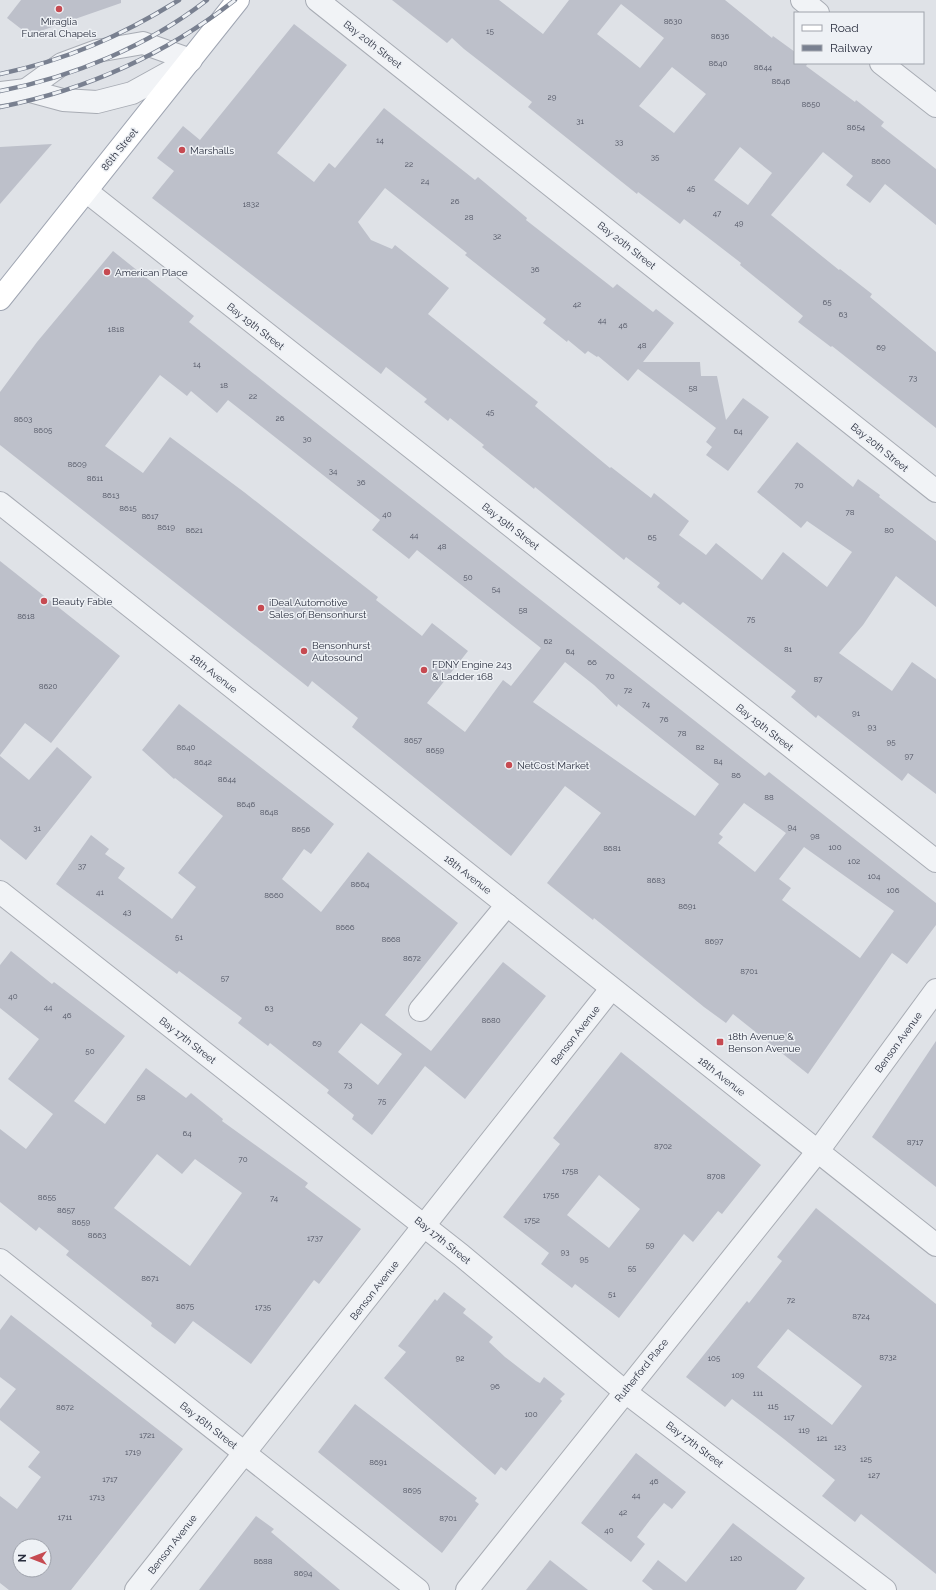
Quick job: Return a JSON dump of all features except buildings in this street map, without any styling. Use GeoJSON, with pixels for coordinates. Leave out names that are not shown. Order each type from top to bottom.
{"type":"FeatureCollection","features":[{"type":"Feature","properties":{"kind":"main road","name":"86th Street"},"geometry":{"type":"LineString","coordinates":[[0,299],[238,0]]}},
{"type":"Feature","properties":{"kind":"street","name":"Bay 20th Street"},"geometry":{"type":"LineString","coordinates":[[317,0],[936,491]]}},
{"type":"Feature","properties":{"kind":"street"},"geometry":{"type":"LineString","coordinates":[[802,0],[817,12]]}},
{"type":"Feature","properties":{"kind":"street"},"geometry":{"type":"LineString","coordinates":[[26,90],[62,64],[97,51],[144,43],[191,60]]}},
{"type":"Feature","properties":{"kind":"street"},"geometry":{"type":"LineString","coordinates":[[0,93],[26,90],[63,100],[97,102],[132,93],[191,60]]}},
{"type":"Feature","properties":{"kind":"street"},"geometry":{"type":"LineString","coordinates":[[883,64],[936,106]]}},
{"type":"Feature","properties":{"kind":"street","name":"Bay 19th Street"},"geometry":{"type":"LineString","coordinates":[[86,191],[936,861]]}},
{"type":"Feature","properties":{"kind":"street","name":"18th Avenue"},"geometry":{"type":"LineString","coordinates":[[0,503],[611,989],[936,1245]]}},
{"type":"Feature","properties":{"kind":"street","name":"Bay 17th Street"},"geometry":{"type":"LineString","coordinates":[[0,892],[424,1225],[624,1391],[885,1590]]}},
{"type":"Feature","properties":{"kind":"street"},"geometry":{"type":"LineString","coordinates":[[420,1010],[507,906]]}},
{"type":"Feature","properties":{"kind":"street","name":"Benson Avenue"},"geometry":{"type":"LineString","coordinates":[[136,1590],[611,989]]}},
{"type":"Feature","properties":{"kind":"street","name":"Benson Avenue"},"geometry":{"type":"LineString","coordinates":[[818,1151],[935,995]]}},
{"type":"Feature","properties":{"kind":"street","name":"Rutherford Place"},"geometry":{"type":"LineString","coordinates":[[467,1590],[624,1391],[818,1151]]}},
{"type":"Feature","properties":{"kind":"street","name":"Bay 16th Street"},"geometry":{"type":"LineString","coordinates":[[0,1260],[418,1590]]}},
{"type":"Feature","properties":{"kind":"railway"},"geometry":{"type":"LineString","coordinates":[[0,74],[48,62],[115,36],[179,0]]}},
{"type":"Feature","properties":{"kind":"railway"},"geometry":{"type":"LineString","coordinates":[[0,91],[55,77],[109,58],[160,32],[207,0]]}},
{"type":"Feature","properties":{"kind":"railway"},"geometry":{"type":"LineString","coordinates":[[0,107],[63,91],[124,67],[181,37],[235,0]]}},
{"type":"Feature","properties":{"kind":"place","name":"Miraglia Funeral Chapels"},"geometry":{"type":"Point","coordinates":[59,9]}},
{"type":"Feature","properties":{"kind":"place","name":"Marshalls"},"geometry":{"type":"Point","coordinates":[182,150]}},
{"type":"Feature","properties":{"kind":"place","name":"American Place"},"geometry":{"type":"Point","coordinates":[107,272]}},
{"type":"Feature","properties":{"kind":"place","name":"Beauty Fable"},"geometry":{"type":"Point","coordinates":[44,601]}},
{"type":"Feature","properties":{"kind":"place","name":"iDeal Automotive Sales of Bensonhurst"},"geometry":{"type":"Point","coordinates":[261,608]}},
{"type":"Feature","properties":{"kind":"place","name":"Bensonhurst Autosound"},"geometry":{"type":"Point","coordinates":[304,651]}},
{"type":"Feature","properties":{"kind":"place","name":"FDNY Engine 243 & Ladder 168"},"geometry":{"type":"Point","coordinates":[424,670]}},
{"type":"Feature","properties":{"kind":"place","name":"NetCost Market"},"geometry":{"type":"Point","coordinates":[509,765]}},
{"type":"Feature","properties":{"kind":"place","name":"18th Avenue & Benson Avenue"},"geometry":{"type":"Point","coordinates":[720,1042]}}]}
